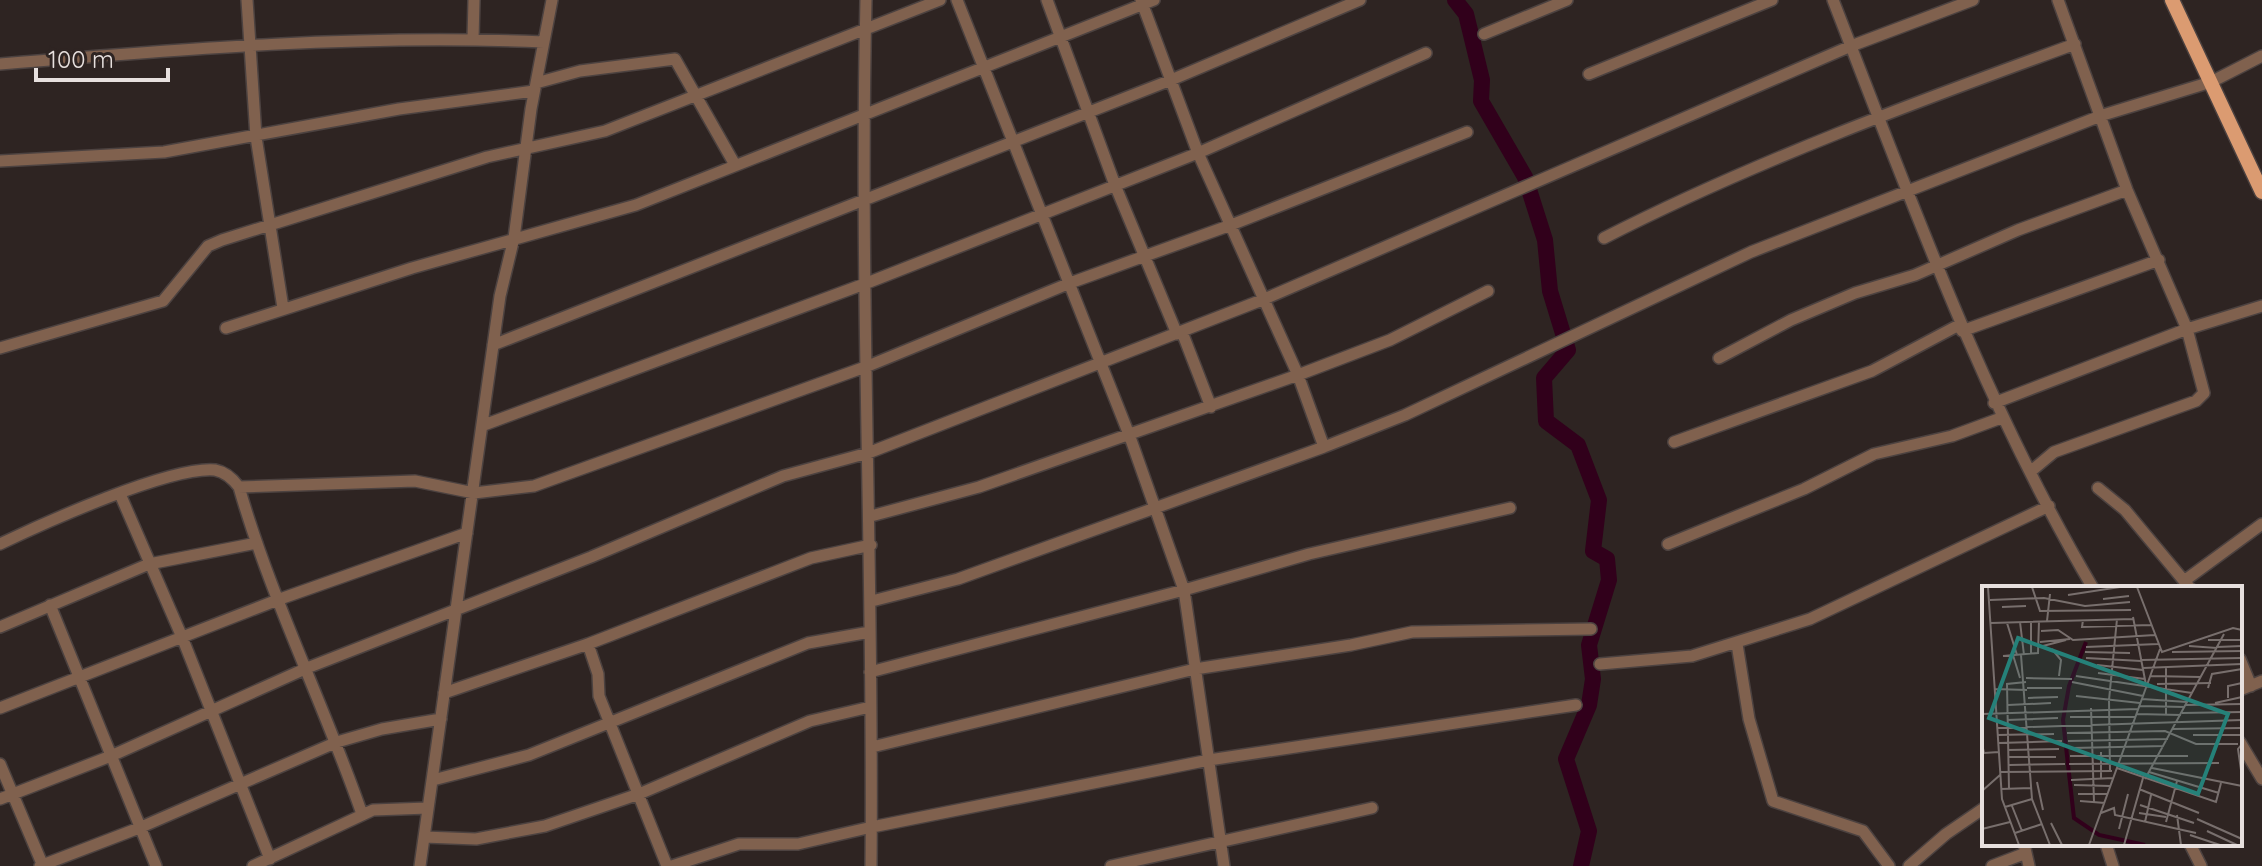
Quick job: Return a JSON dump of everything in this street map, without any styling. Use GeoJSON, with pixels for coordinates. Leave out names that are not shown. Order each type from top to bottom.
{"type":"FeatureCollection","features":[{"type":"Feature","properties":{"kind":"main road"},"geometry":{"type":"LineString","coordinates":[[2172,0],[2262,192]]}},
{"type":"Feature","properties":{"kind":"street"},"geometry":{"type":"LineString","coordinates":[[247,0],[256,137],[283,308]]}},
{"type":"Feature","properties":{"kind":"street"},"geometry":{"type":"LineString","coordinates":[[473,39],[474,0]]}},
{"type":"Feature","properties":{"kind":"street"},"geometry":{"type":"LineString","coordinates":[[420,866],[500,296],[514,238],[535,87],[552,0]]}},
{"type":"Feature","properties":{"kind":"street"},"geometry":{"type":"LineString","coordinates":[[866,0],[863,115],[872,601],[871,866]]}},
{"type":"Feature","properties":{"kind":"street"},"geometry":{"type":"LineString","coordinates":[[0,348],[163,301],[208,246],[271,223],[526,148],[605,131],[865,32],[940,0]]}},
{"type":"Feature","properties":{"kind":"street"},"geometry":{"type":"LineString","coordinates":[[957,0],[1130,437],[1184,590],[1224,866]]}},
{"type":"Feature","properties":{"kind":"street"},"geometry":{"type":"LineString","coordinates":[[1047,0],[1115,185],[1211,407]]}},
{"type":"Feature","properties":{"kind":"street"},"geometry":{"type":"LineString","coordinates":[[493,345],[1171,80],[1360,0]]}},
{"type":"Feature","properties":{"kind":"street"},"geometry":{"type":"LineString","coordinates":[[1484,34],[1567,0]]}},
{"type":"Feature","properties":{"kind":"street"},"geometry":{"type":"LineString","coordinates":[[1589,74],[1772,0]]}},
{"type":"Feature","properties":{"kind":"street"},"geometry":{"type":"LineString","coordinates":[[1833,0],[1907,193],[1994,403],[2092,586]]}},
{"type":"Feature","properties":{"kind":"street"},"geometry":{"type":"LineString","coordinates":[[0,799],[111,756],[307,668],[457,611],[783,476],[868,453],[1262,300],[1851,46],[1973,0]]}},
{"type":"Feature","properties":{"kind":"street"},"geometry":{"type":"LineString","coordinates":[[2030,472],[2054,452],[2169,411],[2204,393],[2187,329],[2127,190],[2103,115],[2058,0]]}},
{"type":"Feature","properties":{"kind":"street"},"geometry":{"type":"LineString","coordinates":[[226,328],[514,238],[636,205],[734,163],[984,69],[1146,1],[1198,153],[1298,375],[1324,447]]}},
{"type":"Feature","properties":{"kind":"street"},"geometry":{"type":"LineString","coordinates":[[0,64],[248,43],[473,39],[544,42]]}},
{"type":"Feature","properties":{"kind":"street"},"geometry":{"type":"LineString","coordinates":[[1604,238],[1686,196],[1878,118],[2075,44]]}},
{"type":"Feature","properties":{"kind":"street"},"geometry":{"type":"LineString","coordinates":[[484,425],[867,283],[1198,153],[1426,53]]}},
{"type":"Feature","properties":{"kind":"street"},"geometry":{"type":"LineString","coordinates":[[872,601],[958,579],[1155,505],[1324,447],[1405,415],[1751,252],[2103,115],[2211,82],[2262,56]]}},
{"type":"Feature","properties":{"kind":"street"},"geometry":{"type":"LineString","coordinates":[[0,161],[164,152],[535,87],[580,71],[675,59],[734,163]]}},
{"type":"Feature","properties":{"kind":"street"},"geometry":{"type":"LineString","coordinates":[[239,487],[415,481],[474,493],[534,486],[868,366],[1070,283],[1231,225],[1467,132]]}},
{"type":"Feature","properties":{"kind":"street"},"geometry":{"type":"LineString","coordinates":[[1719,358],[1791,320],[2127,190]]}},
{"type":"Feature","properties":{"kind":"street"},"geometry":{"type":"LineString","coordinates":[[1674,442],[1872,371],[1961,328],[2159,260]]}},
{"type":"Feature","properties":{"kind":"street"},"geometry":{"type":"LineString","coordinates":[[871,516],[979,487],[1130,437],[1390,340],[1488,291]]}},
{"type":"Feature","properties":{"kind":"street"},"geometry":{"type":"LineString","coordinates":[[1994,403],[2187,329],[2262,306]]}},
{"type":"Feature","properties":{"kind":"street"},"geometry":{"type":"LineString","coordinates":[[1668,544],[1804,489],[1874,454],[1952,436],[2001,418]]}},
{"type":"Feature","properties":{"kind":"street"},"geometry":{"type":"LineString","coordinates":[[0,544],[120,494],[197,471],[224,473],[239,487],[257,543],[337,742],[362,814]]}},
{"type":"Feature","properties":{"kind":"street"},"geometry":{"type":"LineString","coordinates":[[2098,488],[2125,510],[2187,584],[2262,524]]}},
{"type":"Feature","properties":{"kind":"street"},"geometry":{"type":"LineString","coordinates":[[120,494],[182,637],[270,859]]}},
{"type":"Feature","properties":{"kind":"street"},"geometry":{"type":"LineString","coordinates":[[1600,664],[1661,660],[1737,644],[1832,609],[2049,506]]}},
{"type":"Feature","properties":{"kind":"street"},"geometry":{"type":"LineString","coordinates":[[870,672],[1309,554],[1510,508]]}},
{"type":"Feature","properties":{"kind":"street"},"geometry":{"type":"LineString","coordinates":[[0,708],[280,599],[467,533]]}},
{"type":"Feature","properties":{"kind":"street"},"geometry":{"type":"LineString","coordinates":[[0,627],[149,564],[257,543]]}},
{"type":"Feature","properties":{"kind":"street"},"geometry":{"type":"LineString","coordinates":[[444,693],[588,644],[811,558],[871,545]]}},
{"type":"Feature","properties":{"kind":"street"},"geometry":{"type":"LineString","coordinates":[[50,605],[156,866]]}},
{"type":"Feature","properties":{"kind":"street"},"geometry":{"type":"LineString","coordinates":[[872,747],[1195,669],[1351,645],[1412,632],[1591,629]]}},
{"type":"Feature","properties":{"kind":"street"},"geometry":{"type":"LineString","coordinates":[[433,780],[529,755],[808,643],[870,632]]}},
{"type":"Feature","properties":{"kind":"street"},"geometry":{"type":"LineString","coordinates":[[588,644],[598,674],[599,696],[669,866],[739,844],[798,844],[1209,760],[1576,705]]}},
{"type":"Feature","properties":{"kind":"street"},"geometry":{"type":"LineString","coordinates":[[1737,644],[1749,719],[1773,801],[1863,831],[1875,842],[1889,866]]}},
{"type":"Feature","properties":{"kind":"street"},"geometry":{"type":"LineString","coordinates":[[2242,664],[2251,686]]}},
{"type":"Feature","properties":{"kind":"street"},"geometry":{"type":"LineString","coordinates":[[424,837],[476,839],[545,826],[639,794],[810,721],[870,707]]}},
{"type":"Feature","properties":{"kind":"street"},"geometry":{"type":"LineString","coordinates":[[0,764],[42,866],[139,828],[337,742],[382,729],[441,719]]}},
{"type":"Feature","properties":{"kind":"street"},"geometry":{"type":"LineString","coordinates":[[2242,745],[2262,779]]}},
{"type":"Feature","properties":{"kind":"street"},"geometry":{"type":"LineString","coordinates":[[253,866],[362,814],[393,807],[428,808]]}},
{"type":"Feature","properties":{"kind":"street"},"geometry":{"type":"LineString","coordinates":[[1111,866],[1372,808]]}},
{"type":"Feature","properties":{"kind":"street"},"geometry":{"type":"LineString","coordinates":[[1909,866],[1946,834],[1982,809]]}},
{"type":"Feature","properties":{"kind":"street"},"geometry":{"type":"LineString","coordinates":[[2107,846],[2113,866]]}},
{"type":"Feature","properties":{"kind":"street"},"geometry":{"type":"LineString","coordinates":[[2191,846],[2201,866]]}},
{"type":"Feature","properties":{"kind":"street"},"geometry":{"type":"LineString","coordinates":[[871,847],[881,866]]}},
{"type":"Feature","properties":{"kind":"street"},"geometry":{"type":"LineString","coordinates":[[1992,866],[2025,849],[2029,866]]}},
{"type":"Feature","properties":{"kind":"waterway"},"geometry":{"type":"LineString","coordinates":[[1455,0],[1466,14],[1482,80],[1481,101],[1525,177],[1545,240],[1550,291],[1568,350],[1544,378],[1546,421],[1578,445],[1599,500],[1593,551],[1607,559],[1609,580],[1589,645],[1593,679],[1589,705],[1566,759],[1589,831],[1581,866]]}}]}
